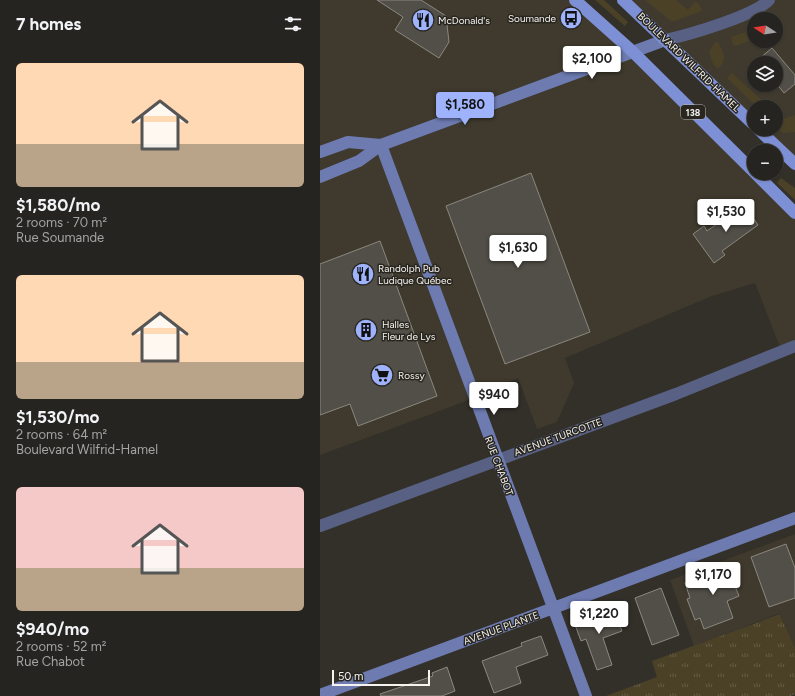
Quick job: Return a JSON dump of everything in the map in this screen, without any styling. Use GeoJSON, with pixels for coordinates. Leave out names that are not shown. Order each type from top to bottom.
{"type":"FeatureCollection","features":[{"type":"Feature","properties":{"kind":"main road","name":"138"},"geometry":{"type":"LineString","coordinates":[[575,0],[632,51],[747,166]]}},
{"type":"Feature","properties":{"kind":"main road","name":"BOULEVARD WILFRID-HAMEL"},"geometry":{"type":"LineString","coordinates":[[623,0],[747,118]]}},
{"type":"Feature","properties":{"kind":"main road"},"geometry":{"type":"LineString","coordinates":[[765,136],[795,164]]}},
{"type":"Feature","properties":{"kind":"main road","name":"138"},"geometry":{"type":"LineString","coordinates":[[761,180],[795,213]]}},
{"type":"Feature","properties":{"kind":"street"},"geometry":{"type":"LineString","coordinates":[[320,177],[359,161],[381,144],[632,51],[665,40],[690,35],[746,14],[764,5],[769,0]]}},
{"type":"Feature","properties":{"kind":"street"},"geometry":{"type":"LineString","coordinates":[[320,152],[348,142],[381,144]]}},
{"type":"Feature","properties":{"kind":"street","name":"RUE CHABOT"},"geometry":{"type":"LineString","coordinates":[[381,144],[497,460],[586,696]]}},
{"type":"Feature","properties":{"kind":"street","name":"AVENUE TURCOTTE"},"geometry":{"type":"LineString","coordinates":[[320,526],[676,394],[795,346]]}},
{"type":"Feature","properties":{"kind":"street","name":"AVENUE PLANTE"},"geometry":{"type":"LineString","coordinates":[[320,695],[795,518]]}},
{"type":"Feature","properties":{"kind":"shaded area"},"geometry":{"type":"Polygon","coordinates":[[[320,0],[575,0],[747,167],[747,180],[761,180],[795,213],[795,346],[782,352],[755,283],[712,296],[565,358],[574,383],[557,422],[537,429],[518,378],[461,403],[320,455],[320,0]]]}},
{"type":"Feature","properties":{"kind":"shaded area"},"geometry":{"type":"Polygon","coordinates":[[[623,0],[795,0],[795,164],[783,153],[783,144],[774,144],[765,136],[783,136],[783,100],[747,100],[747,118],[623,0]]]}},
{"type":"Feature","properties":{"kind":"shaded area"},"geometry":{"type":"Polygon","coordinates":[[[795,534],[795,648],[780,613],[694,646],[670,580],[795,534]]]}},
{"type":"Feature","properties":{"kind":"green space"},"geometry":{"type":"Polygon","coordinates":[[[595,0],[604,0],[628,22],[625,26],[595,0]]]}},
{"type":"Feature","properties":{"kind":"green space"},"geometry":{"type":"Polygon","coordinates":[[[645,0],[676,0],[688,10],[695,1],[699,4],[702,11],[672,22],[645,0]]]}},
{"type":"Feature","properties":{"kind":"green space"},"geometry":{"type":"Polygon","coordinates":[[[747,31],[747,42],[736,46],[733,45],[731,37],[747,31]]]}},
{"type":"Feature","properties":{"kind":"green space"},"geometry":{"type":"Polygon","coordinates":[[[718,42],[724,59],[723,63],[718,69],[713,64],[709,52],[714,43],[718,42]]]}},
{"type":"Feature","properties":{"kind":"green space"},"geometry":{"type":"Polygon","coordinates":[[[732,73],[747,87],[747,92],[753,92],[762,100],[750,100],[727,78],[732,73]]]}},
{"type":"Feature","properties":{"kind":"green space"},"geometry":{"type":"Polygon","coordinates":[[[795,115],[795,132],[783,133],[783,118],[784,119],[795,115]]]}},
{"type":"Feature","properties":{"kind":"green space"},"geometry":{"type":"Polygon","coordinates":[[[783,179],[795,188],[795,200],[777,183],[779,180],[783,179]]]}},
{"type":"Feature","properties":{"kind":"green space"},"geometry":{"type":"Polygon","coordinates":[[[780,614],[795,648],[795,694],[791,696],[606,696],[657,677],[652,661],[780,614]]]}},
{"type":"Feature","properties":{"kind":"building"},"geometry":{"type":"Polygon","coordinates":[[[377,0],[421,0],[446,16],[449,42],[439,58],[395,30],[403,17],[377,0]]]}},
{"type":"Feature","properties":{"kind":"building"},"geometry":{"type":"Polygon","coordinates":[[[772,48],[779,56],[762,56],[772,48]]]}},
{"type":"Feature","properties":{"kind":"building"},"geometry":{"type":"Polygon","coordinates":[[[783,61],[795,75],[795,84],[784,93],[783,61]]]}},
{"type":"Feature","properties":{"kind":"building"},"geometry":{"type":"Polygon","coordinates":[[[531,173],[590,332],[505,364],[446,206],[531,173]]]}},
{"type":"Feature","properties":{"kind":"building"},"geometry":{"type":"Polygon","coordinates":[[[744,205],[758,225],[722,251],[725,255],[714,263],[693,234],[704,226],[707,231],[744,205]]]}},
{"type":"Feature","properties":{"kind":"building","name":"Halles Fleur de Lys"},"geometry":{"type":"Polygon","coordinates":[[[380,241],[437,396],[358,426],[350,404],[320,415],[320,264],[380,241]]]}},
{"type":"Feature","properties":{"kind":"building"},"geometry":{"type":"Polygon","coordinates":[[[786,544],[795,568],[795,598],[769,607],[751,557],[786,544]]]}},
{"type":"Feature","properties":{"kind":"building"},"geometry":{"type":"Polygon","coordinates":[[[730,564],[738,585],[735,586],[739,596],[727,601],[733,618],[704,629],[700,618],[695,620],[687,599],[690,598],[685,583],[716,572],[715,569],[730,564]]]}},
{"type":"Feature","properties":{"kind":"building"},"geometry":{"type":"Polygon","coordinates":[[[661,588],[679,635],[652,645],[635,598],[661,588]]]}},
{"type":"Feature","properties":{"kind":"building"},"geometry":{"type":"Polygon","coordinates":[[[613,608],[622,631],[603,638],[612,665],[597,670],[586,639],[581,641],[574,622],[613,608]]]}},
{"type":"Feature","properties":{"kind":"building"},"geometry":{"type":"Polygon","coordinates":[[[541,636],[548,655],[516,667],[521,683],[494,693],[482,661],[522,646],[521,643],[541,636]]]}},
{"type":"Feature","properties":{"kind":"building"},"geometry":{"type":"Polygon","coordinates":[[[447,667],[455,691],[442,696],[381,696],[380,694],[433,676],[432,673],[447,667]]]}},
{"type":"Feature","properties":{"kind":"place","name":"Soumande"},"geometry":{"type":"Point","coordinates":[571,18]}},
{"type":"Feature","properties":{"kind":"place","name":"McDonald's"},"geometry":{"type":"Point","coordinates":[423,20]}},
{"type":"Feature","properties":{"kind":"place","name":"Randolph Pub Ludique Québec"},"geometry":{"type":"Point","coordinates":[363,274]}},
{"type":"Feature","properties":{"kind":"place","name":"Halles Fleur de Lys"},"geometry":{"type":"Point","coordinates":[366,330]}},
{"type":"Feature","properties":{"kind":"place","name":"Rossy"},"geometry":{"type":"Point","coordinates":[382,375]}}]}
